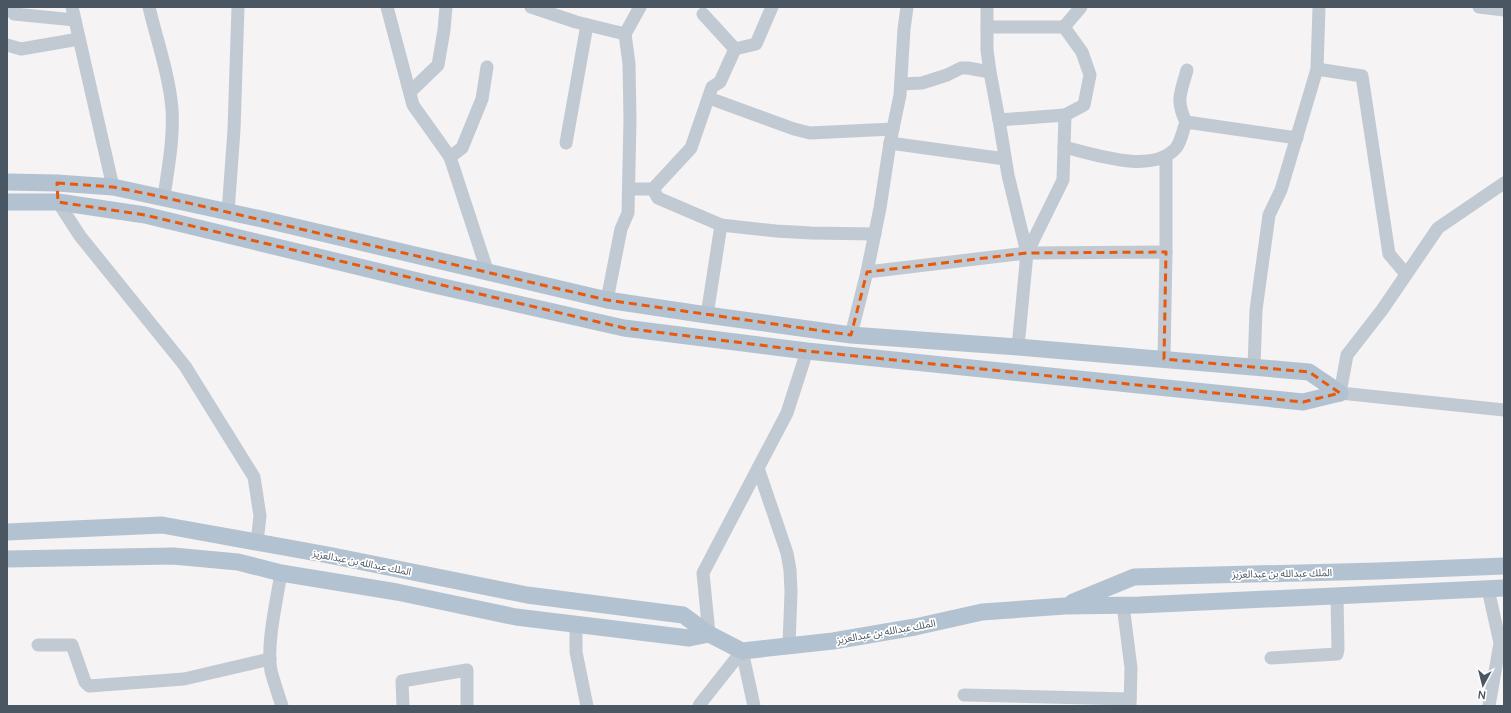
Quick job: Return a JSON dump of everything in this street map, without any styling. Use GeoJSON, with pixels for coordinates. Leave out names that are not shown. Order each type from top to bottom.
{"type":"FeatureCollection","features":[{"type":"Feature","properties":{"kind":"main road"},"geometry":{"type":"LineString","coordinates":[[7,182],[57,183],[113,187],[164,197],[607,300],[851,335],[1018,347],[1309,372],[1340,394]]}},
{"type":"Feature","properties":{"kind":"main road"},"geometry":{"type":"LineString","coordinates":[[57,183],[58,202]]}},
{"type":"Feature","properties":{"kind":"main road"},"geometry":{"type":"LineString","coordinates":[[7,202],[58,202],[145,215],[430,284],[624,328],[807,351],[1303,402],[1340,394]]}},
{"type":"Feature","properties":{"kind":"main road"},"geometry":{"type":"LineString","coordinates":[[807,351],[808,329]]}},
{"type":"Feature","properties":{"kind":"main road","name":"الملك عبدالله بن عبدالعزيز"},"geometry":{"type":"LineString","coordinates":[[7,532],[162,525],[527,595],[683,616],[709,634],[742,650],[833,641],[915,627],[982,612],[1065,606],[1122,605],[1496,589]]}},
{"type":"Feature","properties":{"kind":"main road"},"geometry":{"type":"LineString","coordinates":[[7,559],[173,556],[238,562],[281,572],[397,592],[516,617],[689,638],[709,634]]}},
{"type":"Feature","properties":{"kind":"main road","name":"الملك عبدالله بن عبدالعزيز"},"geometry":{"type":"LineString","coordinates":[[1065,606],[1134,577],[1385,571],[1504,566]]}},
{"type":"Feature","properties":{"kind":"street"},"geometry":{"type":"LineString","coordinates":[[8,7],[14,14],[75,20]]}},
{"type":"Feature","properties":{"kind":"street"},"geometry":{"type":"LineString","coordinates":[[72,7],[113,187]]}},
{"type":"Feature","properties":{"kind":"street"},"geometry":{"type":"LineString","coordinates":[[149,7],[166,69],[172,109],[171,144],[164,197]]}},
{"type":"Feature","properties":{"kind":"street"},"geometry":{"type":"LineString","coordinates":[[228,212],[234,130],[238,7]]}},
{"type":"Feature","properties":{"kind":"street"},"geometry":{"type":"LineString","coordinates":[[387,7],[413,105],[450,157],[488,273]]}},
{"type":"Feature","properties":{"kind":"street"},"geometry":{"type":"LineString","coordinates":[[410,92],[438,65],[446,7]]}},
{"type":"Feature","properties":{"kind":"street"},"geometry":{"type":"LineString","coordinates":[[531,7],[587,25],[625,34]]}},
{"type":"Feature","properties":{"kind":"street"},"geometry":{"type":"LineString","coordinates":[[607,300],[621,229],[628,213],[630,188],[629,64],[625,34],[640,7]]}},
{"type":"Feature","properties":{"kind":"street"},"geometry":{"type":"LineString","coordinates":[[735,48],[756,44],[772,7]]}},
{"type":"Feature","properties":{"kind":"street"},"geometry":{"type":"LineString","coordinates":[[851,335],[867,272],[880,208],[901,84],[907,7]]}},
{"type":"Feature","properties":{"kind":"street"},"geometry":{"type":"LineString","coordinates":[[987,7],[987,50],[990,72],[1005,159],[1028,253]]}},
{"type":"Feature","properties":{"kind":"street"},"geometry":{"type":"LineString","coordinates":[[987,27],[1064,27],[1081,7]]}},
{"type":"Feature","properties":{"kind":"street"},"geometry":{"type":"LineString","coordinates":[[1254,367],[1256,310],[1269,215],[1281,190],[1317,69],[1319,7]]}},
{"type":"Feature","properties":{"kind":"street"},"geometry":{"type":"LineString","coordinates":[[1479,7],[1504,10]]}},
{"type":"Feature","properties":{"kind":"street"},"geometry":{"type":"LineString","coordinates":[[703,14],[735,48]]}},
{"type":"Feature","properties":{"kind":"street"},"geometry":{"type":"LineString","coordinates":[[566,143],[587,25]]}},
{"type":"Feature","properties":{"kind":"street"},"geometry":{"type":"LineString","coordinates":[[999,120],[1065,115],[1084,105],[1090,76],[1082,52],[1064,27]]}},
{"type":"Feature","properties":{"kind":"street"},"geometry":{"type":"LineString","coordinates":[[7,45],[21,49],[79,39]]}},
{"type":"Feature","properties":{"kind":"street"},"geometry":{"type":"LineString","coordinates":[[630,188],[653,189],[691,148],[712,87],[720,82],[735,48]]}},
{"type":"Feature","properties":{"kind":"street"},"geometry":{"type":"LineString","coordinates":[[450,157],[462,148],[482,100],[487,67]]}},
{"type":"Feature","properties":{"kind":"street"},"geometry":{"type":"LineString","coordinates":[[901,84],[922,83],[947,75],[961,68],[990,72]]}},
{"type":"Feature","properties":{"kind":"street"},"geometry":{"type":"LineString","coordinates":[[1317,69],[1362,76],[1389,254],[1406,274]]}},
{"type":"Feature","properties":{"kind":"street"},"geometry":{"type":"LineString","coordinates":[[1064,147],[1124,160],[1147,161],[1166,156],[1177,147],[1186,122],[1180,110],[1179,99],[1187,70]]}},
{"type":"Feature","properties":{"kind":"street"},"geometry":{"type":"LineString","coordinates":[[708,98],[794,129],[810,133],[893,129]]}},
{"type":"Feature","properties":{"kind":"street"},"geometry":{"type":"LineString","coordinates":[[1018,347],[1028,253],[1063,180],[1065,115]]}},
{"type":"Feature","properties":{"kind":"street"},"geometry":{"type":"LineString","coordinates":[[1186,122],[1296,138]]}},
{"type":"Feature","properties":{"kind":"street"},"geometry":{"type":"LineString","coordinates":[[890,142],[1005,159]]}},
{"type":"Feature","properties":{"kind":"street"},"geometry":{"type":"LineString","coordinates":[[1164,359],[1166,156]]}},
{"type":"Feature","properties":{"kind":"street"},"geometry":{"type":"LineString","coordinates":[[1504,183],[1438,228],[1382,310],[1347,355],[1340,394],[1504,410]]}},
{"type":"Feature","properties":{"kind":"street"},"geometry":{"type":"LineString","coordinates":[[653,189],[658,198],[721,225],[810,233],[875,234]]}},
{"type":"Feature","properties":{"kind":"street"},"geometry":{"type":"LineString","coordinates":[[58,202],[80,236],[185,366],[254,477],[260,516],[257,542]]}},
{"type":"Feature","properties":{"kind":"street"},"geometry":{"type":"LineString","coordinates":[[707,315],[721,225]]}},
{"type":"Feature","properties":{"kind":"street"},"geometry":{"type":"LineString","coordinates":[[867,272],[1028,253],[1166,252]]}},
{"type":"Feature","properties":{"kind":"street"},"geometry":{"type":"LineString","coordinates":[[709,634],[703,573],[787,413],[807,351]]}},
{"type":"Feature","properties":{"kind":"street"},"geometry":{"type":"LineString","coordinates":[[758,468],[787,553],[791,592],[789,645]]}},
{"type":"Feature","properties":{"kind":"street"},"geometry":{"type":"LineString","coordinates":[[281,572],[273,621],[270,659],[271,670],[282,706]]}},
{"type":"Feature","properties":{"kind":"street"},"geometry":{"type":"LineString","coordinates":[[1489,706],[1502,644],[1496,589]]}},
{"type":"Feature","properties":{"kind":"street"},"geometry":{"type":"LineString","coordinates":[[1271,658],[1337,654],[1337,596]]}},
{"type":"Feature","properties":{"kind":"street"},"geometry":{"type":"LineString","coordinates":[[964,695],[1064,702],[1130,703],[1131,668],[1122,605]]}},
{"type":"Feature","properties":{"kind":"street"},"geometry":{"type":"LineString","coordinates":[[576,625],[576,652],[587,706]]}},
{"type":"Feature","properties":{"kind":"street"},"geometry":{"type":"LineString","coordinates":[[38,645],[72,645],[85,682],[89,686],[184,679],[270,659]]}},
{"type":"Feature","properties":{"kind":"street"},"geometry":{"type":"LineString","coordinates":[[699,706],[742,650]]}},
{"type":"Feature","properties":{"kind":"street"},"geometry":{"type":"LineString","coordinates":[[742,650],[754,706]]}},
{"type":"Feature","properties":{"kind":"street"},"geometry":{"type":"LineString","coordinates":[[403,706],[402,681],[467,670],[468,706]]}},
{"type":"Feature","properties":{"kind":"highlighted area"},"geometry":{"type":"Polygon","coordinates":[[[57,183],[113,187],[158,196],[607,300],[851,335],[867,272],[1027,253],[1166,252],[1164,359],[1309,372],[1340,393],[1303,402],[807,351],[624,328],[145,215],[58,202],[57,183]]]}}]}
